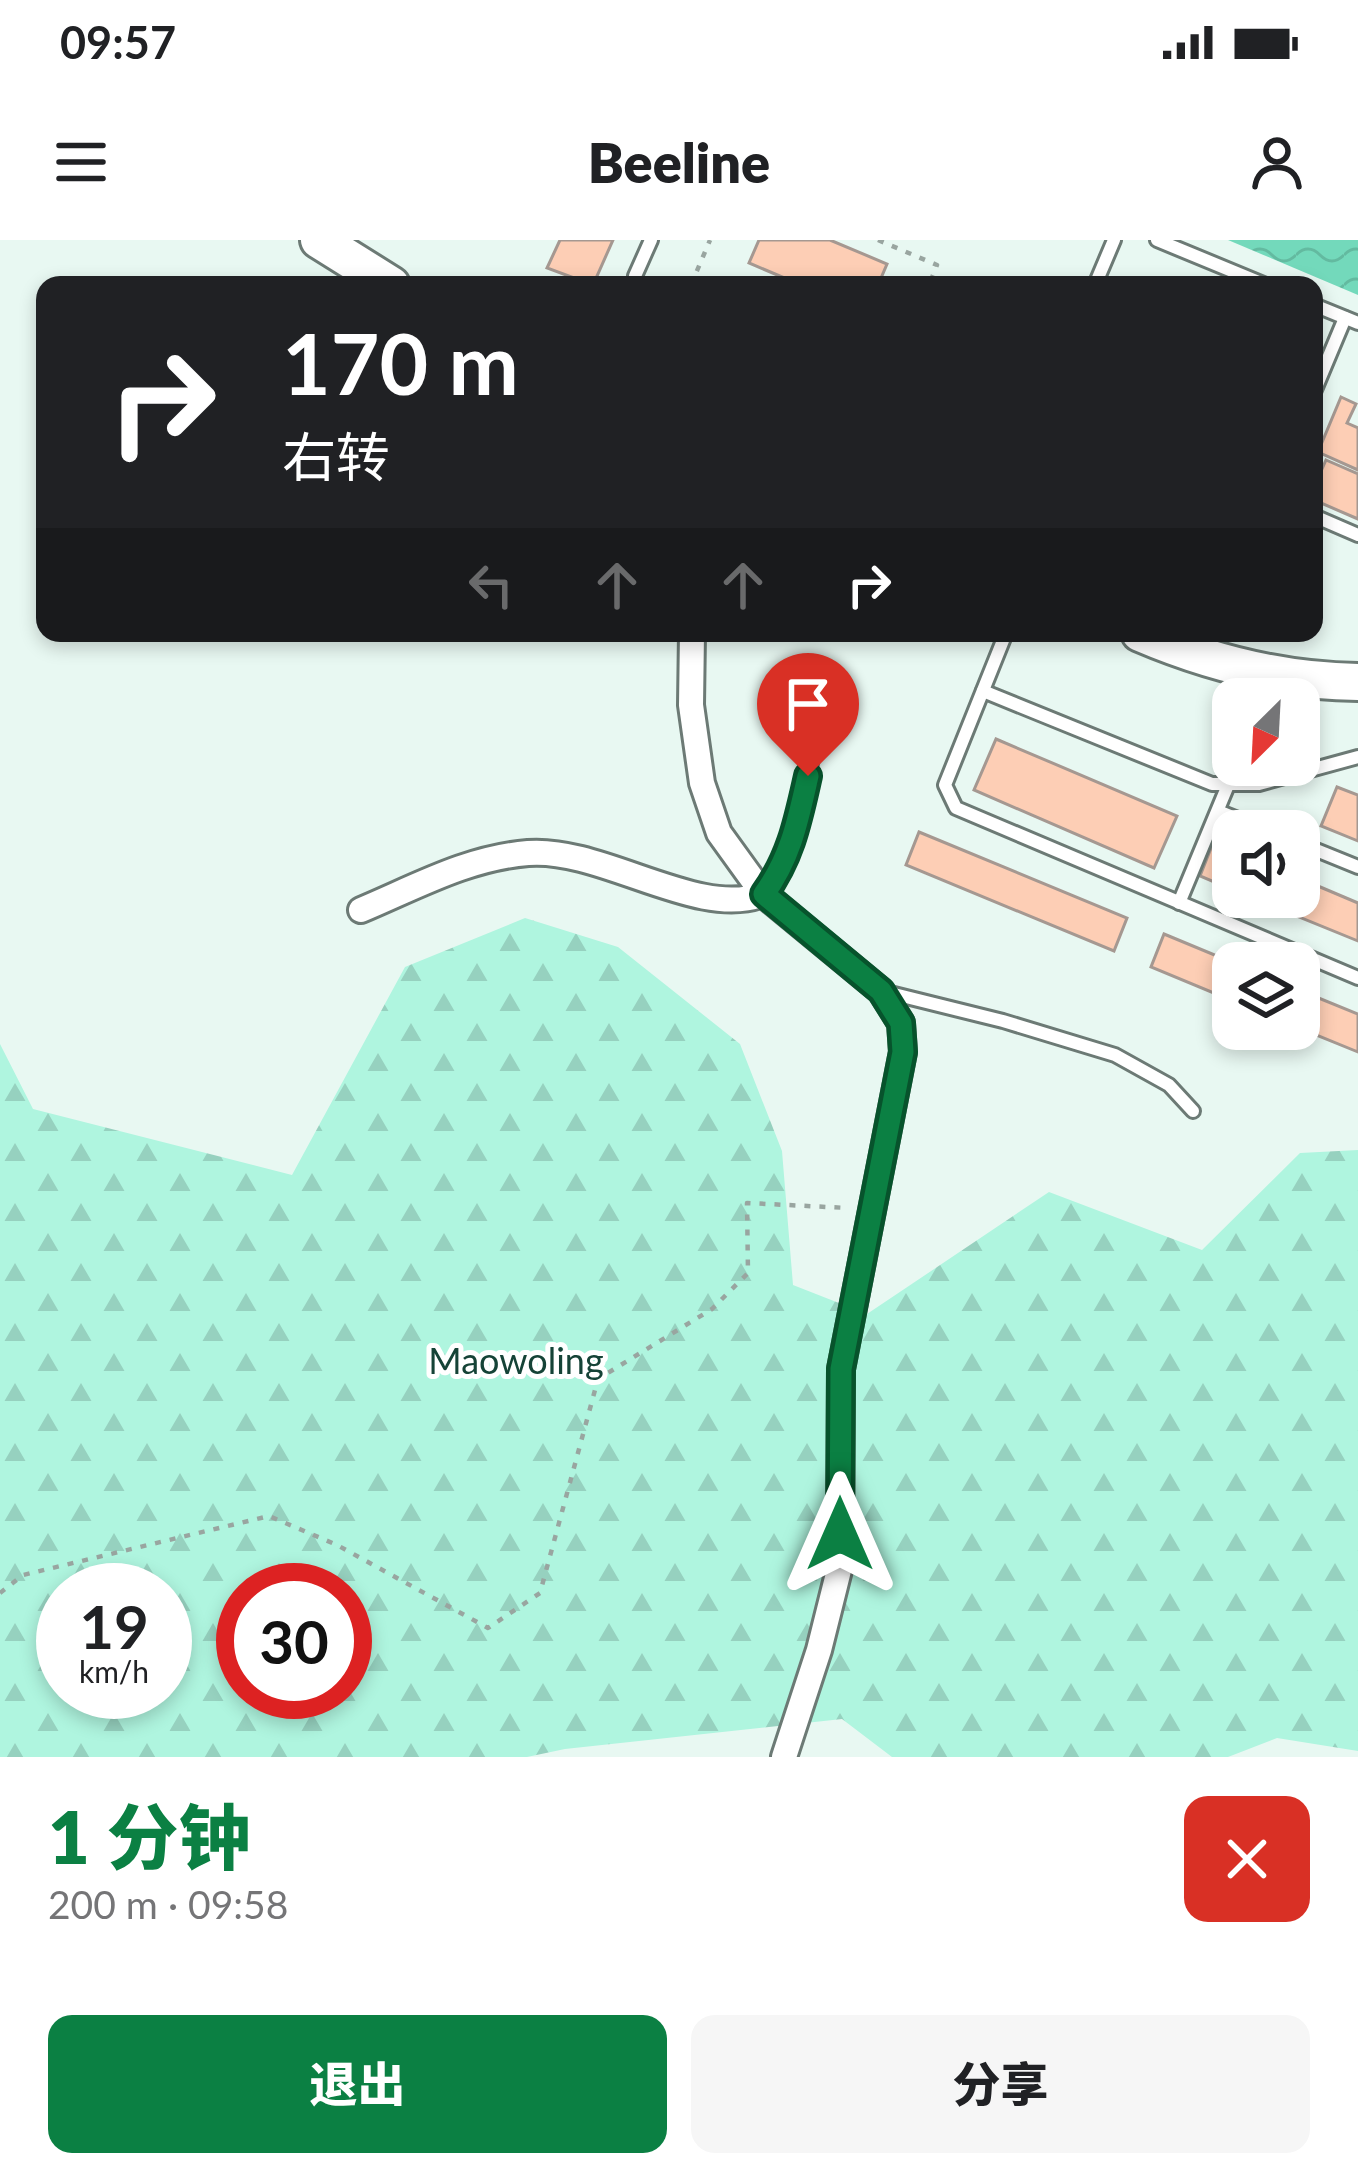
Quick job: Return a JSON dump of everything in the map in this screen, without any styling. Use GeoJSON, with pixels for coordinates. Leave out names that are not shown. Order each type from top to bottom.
{"type":"FeatureCollection","features":[{"type":"Feature","properties":{"kind":"main road"},"geometry":{"type":"LineString","coordinates":[[319,240],[377,276]]}},
{"type":"Feature","properties":{"kind":"main road"},"geometry":{"type":"LineString","coordinates":[[1165,642],[1230,666],[1295,680],[1358,682]]}},
{"type":"Feature","properties":{"kind":"street"},"geometry":{"type":"LineString","coordinates":[[692,642],[691,705],[703,783],[719,832],[764,894],[881,991],[901,1023],[903,1052],[841,1369],[840,1566],[784,1757]]}},
{"type":"Feature","properties":{"kind":"street"},"geometry":{"type":"LineString","coordinates":[[361,910],[443,872],[530,853],[596,862],[728,901],[764,894]]}},
{"type":"Feature","properties":{"kind":"lane"},"geometry":{"type":"LineString","coordinates":[[634,276],[651,240]]}},
{"type":"Feature","properties":{"kind":"lane"},"geometry":{"type":"LineString","coordinates":[[1099,276],[1114,240]]}},
{"type":"Feature","properties":{"kind":"lane"},"geometry":{"type":"LineString","coordinates":[[1157,240],[1244,276]]}},
{"type":"Feature","properties":{"kind":"lane"},"geometry":{"type":"LineString","coordinates":[[1323,309],[1352,320],[1323,375]]}},
{"type":"Feature","properties":{"kind":"lane"},"geometry":{"type":"LineString","coordinates":[[1323,521],[1358,535]]}},
{"type":"Feature","properties":{"kind":"lane"},"geometry":{"type":"LineString","coordinates":[[1002,642],[945,785],[956,808],[1358,978]]}},
{"type":"Feature","properties":{"kind":"lane"},"geometry":{"type":"LineString","coordinates":[[983,691],[1174,772],[1212,781]]}},
{"type":"Feature","properties":{"kind":"lane"},"geometry":{"type":"LineString","coordinates":[[764,894],[794,842],[823,711]]}},
{"type":"Feature","properties":{"kind":"lane"},"geometry":{"type":"LineString","coordinates":[[1320,768],[1358,758]]}},
{"type":"Feature","properties":{"kind":"lane"},"geometry":{"type":"LineString","coordinates":[[1179,903],[1212,823]]}},
{"type":"Feature","properties":{"kind":"lane"},"geometry":{"type":"LineString","coordinates":[[1320,852],[1358,867]]}},
{"type":"Feature","properties":{"kind":"lane"},"geometry":{"type":"LineString","coordinates":[[881,991],[1114,1055],[1169,1085],[1193,1111]]}},
{"type":"Feature","properties":{"kind":"path"},"geometry":{"type":"LineString","coordinates":[[695,276],[710,240]]}},
{"type":"Feature","properties":{"kind":"path"},"geometry":{"type":"LineString","coordinates":[[878,240],[937,266],[933,276]]}},
{"type":"Feature","properties":{"kind":"path"},"geometry":{"type":"LineString","coordinates":[[0,1593],[22,1575],[269,1516],[337,1545],[488,1628],[540,1593],[598,1379],[712,1309],[748,1273],[747,1203],[872,1209]]}},
{"type":"Feature","properties":{"kind":"green space","name":"Maowoling"},"geometry":{"type":"Polygon","coordinates":[[[525,918],[618,947],[740,1044],[782,1151],[793,1285],[867,1314],[1049,1192],[1202,1250],[1300,1153],[1358,1150],[1358,1751],[1277,1738],[1228,1757],[892,1757],[842,1719],[527,1757],[0,1757],[0,1044],[33,1109],[292,1175],[405,967],[525,918]]]}},
{"type":"Feature","properties":{"kind":"water"},"geometry":{"type":"Polygon","coordinates":[[[1228,240],[1358,240],[1358,295],[1323,280],[1323,276],[1228,240]]]}},
{"type":"Feature","properties":{"kind":"building"},"geometry":{"type":"Polygon","coordinates":[[[560,240],[613,240],[597,276],[569,276],[547,268],[560,240]]]}},
{"type":"Feature","properties":{"kind":"building"},"geometry":{"type":"Polygon","coordinates":[[[759,240],[830,240],[887,264],[882,276],[780,276],[749,263],[759,240]]]}},
{"type":"Feature","properties":{"kind":"building"},"geometry":{"type":"Polygon","coordinates":[[[1341,397],[1356,404],[1347,423],[1358,428],[1358,470],[1323,454],[1323,440],[1341,397]]]}},
{"type":"Feature","properties":{"kind":"building"},"geometry":{"type":"Polygon","coordinates":[[[1326,460],[1358,474],[1358,519],[1323,504],[1326,460]]]}},
{"type":"Feature","properties":{"kind":"building"},"geometry":{"type":"Polygon","coordinates":[[[996,739],[1177,816],[1154,868],[974,790],[996,739]]]}},
{"type":"Feature","properties":{"kind":"building"},"geometry":{"type":"Polygon","coordinates":[[[1337,787],[1358,795],[1358,841],[1321,826],[1337,787]]]}},
{"type":"Feature","properties":{"kind":"building"},"geometry":{"type":"Polygon","coordinates":[[[919,832],[1127,918],[1114,951],[906,865],[919,832]]]}},
{"type":"Feature","properties":{"kind":"building"},"geometry":{"type":"Polygon","coordinates":[[[1212,846],[1212,881],[1200,876],[1212,846]]]}},
{"type":"Feature","properties":{"kind":"building"},"geometry":{"type":"Polygon","coordinates":[[[1320,887],[1358,903],[1358,941],[1302,918],[1320,918],[1320,887]]]}},
{"type":"Feature","properties":{"kind":"building"},"geometry":{"type":"Polygon","coordinates":[[[1164,934],[1212,954],[1212,992],[1151,967],[1164,934]]]}},
{"type":"Feature","properties":{"kind":"building"},"geometry":{"type":"Polygon","coordinates":[[[1320,999],[1358,1014],[1358,1052],[1320,1037],[1320,999]]]}},
{"type":"Feature","properties":{"kind":"route"},"geometry":{"type":"LineString","coordinates":[[808,776],[794,842],[764,894],[881,991],[901,1023],[903,1052],[841,1369],[840,1534]]}}]}
